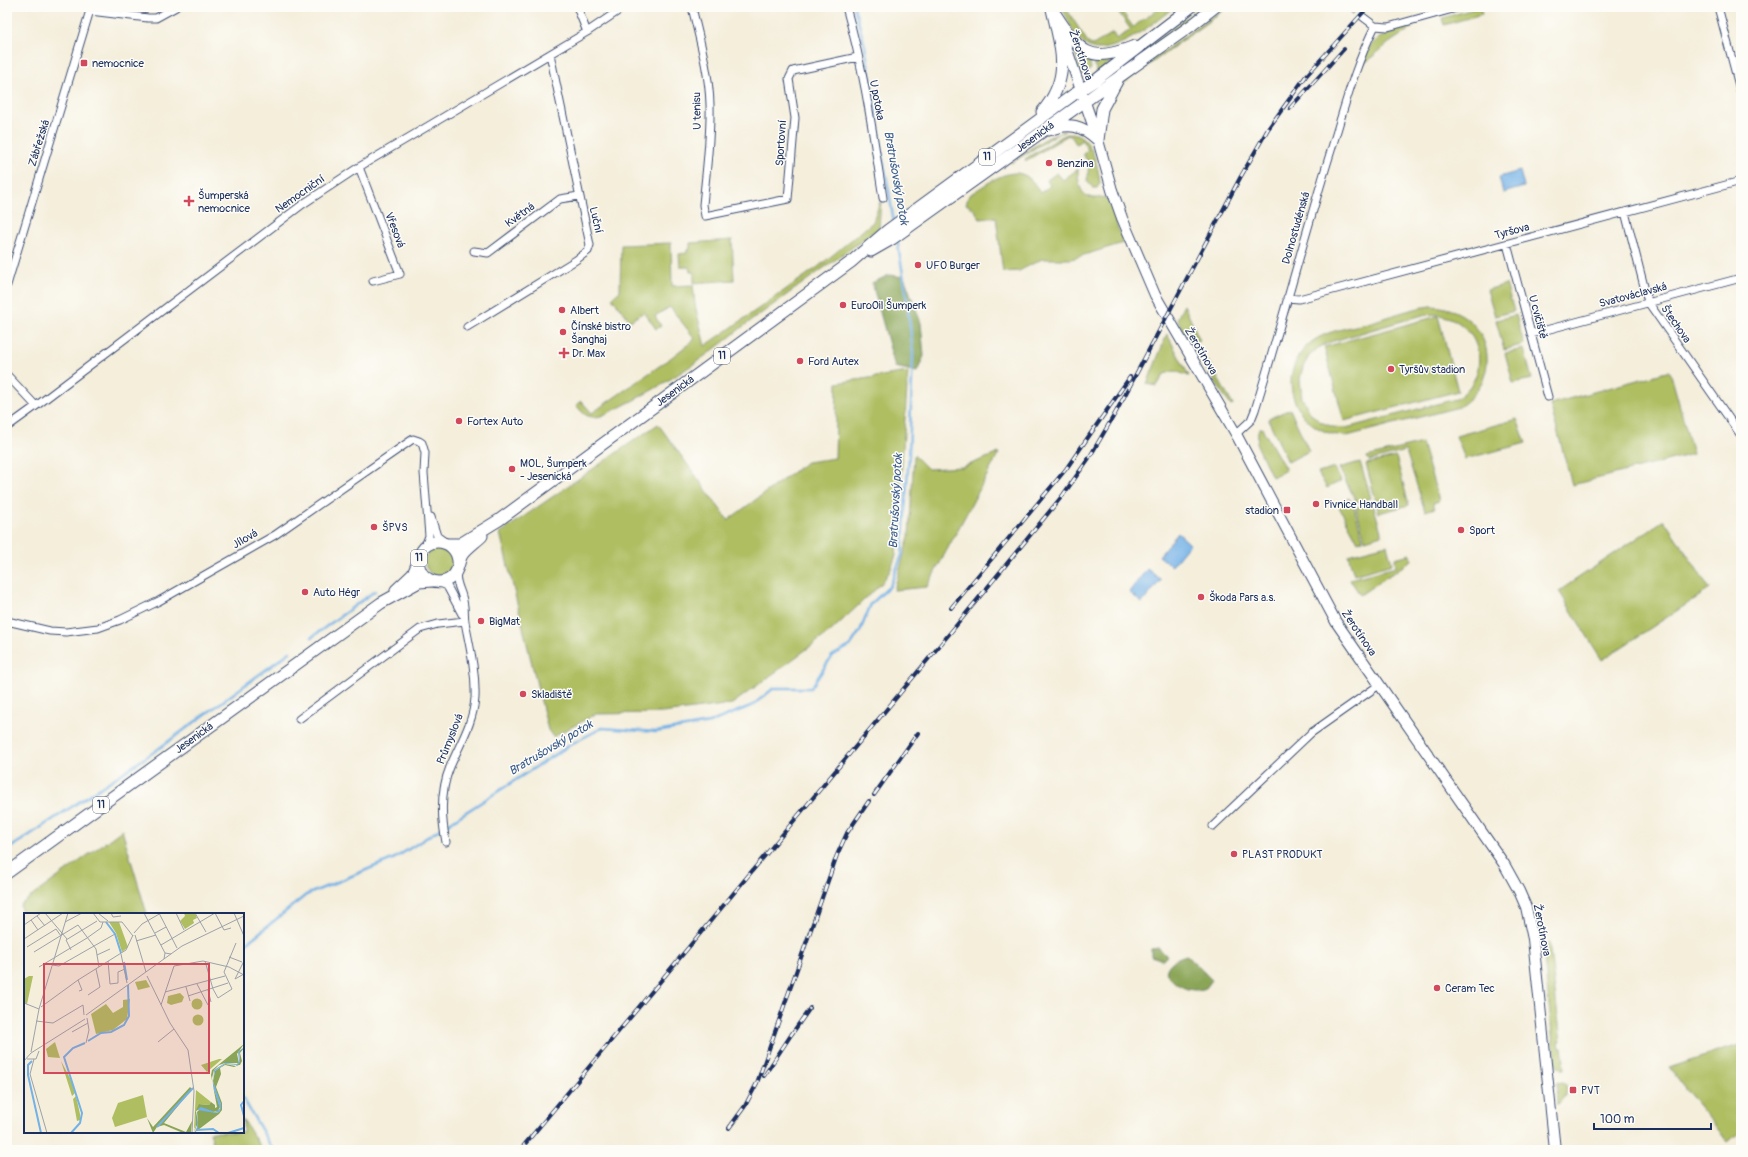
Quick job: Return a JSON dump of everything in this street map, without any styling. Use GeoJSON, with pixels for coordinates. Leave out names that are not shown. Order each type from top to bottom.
{"type":"FeatureCollection","features":[{"type":"Feature","properties":{"kind":"main road","name":"Jesenická"},"geometry":{"type":"LineString","coordinates":[[7,873],[381,603],[413,574],[417,568],[418,560],[424,548],[435,542],[460,544],[499,520],[852,262],[892,227],[1147,42],[1191,7]]}},
{"type":"Feature","properties":{"kind":"main road","name":"Jesenická"},"geometry":{"type":"LineString","coordinates":[[852,262],[902,231],[1192,25],[1215,7]]}},
{"type":"Feature","properties":{"kind":"main road"},"geometry":{"type":"LineString","coordinates":[[1052,8],[1078,47],[1092,54],[1109,55],[1147,42]]}},
{"type":"Feature","properties":{"kind":"main road"},"geometry":{"type":"LineString","coordinates":[[1031,125],[1056,94],[1062,66],[1061,53],[1052,8]]}},
{"type":"Feature","properties":{"kind":"main road"},"geometry":{"type":"LineString","coordinates":[[1098,140],[1102,108],[1120,76]]}},
{"type":"Feature","properties":{"kind":"main road"},"geometry":{"type":"LineString","coordinates":[[1037,135],[1058,127],[1072,126],[1089,132],[1098,140]]}},
{"type":"Feature","properties":{"kind":"main road","name":"Jesenická"},"geometry":{"type":"LineString","coordinates":[[381,603],[419,582],[447,580],[453,576],[458,568],[463,554],[499,520]]}},
{"type":"Feature","properties":{"kind":"main road"},"geometry":{"type":"LineString","coordinates":[[448,544],[458,556],[458,568]]}},
{"type":"Feature","properties":{"kind":"main road","name":"11"},"geometry":{"type":"LineString","coordinates":[[418,560],[420,571],[425,577],[434,581]]}},
{"type":"Feature","properties":{"kind":"street"},"geometry":{"type":"LineString","coordinates":[[91,9],[148,18],[161,16],[176,7]]}},
{"type":"Feature","properties":{"kind":"street"},"geometry":{"type":"LineString","coordinates":[[577,7],[588,32]]}},
{"type":"Feature","properties":{"kind":"street","name":"Nemocniční"},"geometry":{"type":"LineString","coordinates":[[7,427],[303,204],[358,167],[588,32],[624,7]]}},
{"type":"Feature","properties":{"kind":"street","name":"U tenisu"},"geometry":{"type":"LineString","coordinates":[[692,7],[703,54],[710,103],[709,138],[703,205],[705,216]]}},
{"type":"Feature","properties":{"kind":"street","name":"U potoka"},"geometry":{"type":"LineString","coordinates":[[846,7],[858,57],[883,198]]}},
{"type":"Feature","properties":{"kind":"street"},"geometry":{"type":"LineString","coordinates":[[1363,17],[1375,26],[1382,27],[1395,25],[1460,7]]}},
{"type":"Feature","properties":{"kind":"street"},"geometry":{"type":"LineString","coordinates":[[1718,7],[1741,93]]}},
{"type":"Feature","properties":{"kind":"street","name":"Žerotínova"},"geometry":{"type":"LineString","coordinates":[[1052,8],[1098,140],[1112,190],[1149,284],[1236,434],[1336,622],[1504,864],[1519,891],[1526,907],[1534,939],[1555,1150]]}},
{"type":"Feature","properties":{"kind":"street","name":"Zábřežská"},"geometry":{"type":"LineString","coordinates":[[7,285],[91,9]]}},
{"type":"Feature","properties":{"kind":"street","name":"Dolnostudénská"},"geometry":{"type":"LineString","coordinates":[[1236,434],[1251,420],[1255,410],[1353,78],[1364,47],[1375,26]]}},
{"type":"Feature","properties":{"kind":"street","name":"Luční"},"geometry":{"type":"LineString","coordinates":[[467,327],[588,251],[590,245],[550,54]]}},
{"type":"Feature","properties":{"kind":"street","name":"Sportovní"},"geometry":{"type":"LineString","coordinates":[[705,216],[788,199],[795,118],[789,79],[793,71],[858,57]]}},
{"type":"Feature","properties":{"kind":"street","name":"Vřesová"},"geometry":{"type":"LineString","coordinates":[[358,167],[400,274],[373,281]]}},
{"type":"Feature","properties":{"kind":"street","name":"Tyršova"},"geometry":{"type":"LineString","coordinates":[[1287,298],[1299,299],[1741,181]]}},
{"type":"Feature","properties":{"kind":"street","name":"Květná"},"geometry":{"type":"LineString","coordinates":[[474,251],[488,253],[560,200],[579,196]]}},
{"type":"Feature","properties":{"kind":"street","name":"Štechova"},"geometry":{"type":"LineString","coordinates":[[1625,212],[1648,302],[1740,434]]}},
{"type":"Feature","properties":{"kind":"street","name":"U cvičiště"},"geometry":{"type":"LineString","coordinates":[[1507,244],[1548,397]]}},
{"type":"Feature","properties":{"kind":"street","name":"Svatováclavská"},"geometry":{"type":"LineString","coordinates":[[1532,334],[1741,278]]}},
{"type":"Feature","properties":{"kind":"street"},"geometry":{"type":"LineString","coordinates":[[7,375],[36,406]]}},
{"type":"Feature","properties":{"kind":"street","name":"Jílová"},"geometry":{"type":"LineString","coordinates":[[7,621],[50,631],[66,632],[98,628],[120,620],[159,601],[275,535],[413,439],[419,441],[424,448],[424,473],[429,536],[424,548]]}},
{"type":"Feature","properties":{"kind":"street","name":"Jílová"},"geometry":{"type":"LineString","coordinates":[[427,502],[437,536],[448,544]]}},
{"type":"Feature","properties":{"kind":"street","name":"Průmyslová"},"geometry":{"type":"LineString","coordinates":[[445,838],[442,819],[442,801],[445,784],[450,767],[468,730],[473,713],[475,697],[474,665],[465,621],[463,597],[456,580],[458,568]]}},
{"type":"Feature","properties":{"kind":"street","name":"Průmyslová"},"geometry":{"type":"LineString","coordinates":[[434,581],[445,585],[450,590],[465,621]]}},
{"type":"Feature","properties":{"kind":"street"},"geometry":{"type":"LineString","coordinates":[[299,719],[420,629],[438,624],[465,621]]}},
{"type":"Feature","properties":{"kind":"street"},"geometry":{"type":"LineString","coordinates":[[1213,826],[1311,733],[1380,685]]}},
{"type":"Feature","properties":{"kind":"green space"},"geometry":{"type":"Polygon","coordinates":[[[1062,7],[1072,7],[1067,10],[1089,44],[1093,45],[1113,33],[1116,39],[1131,30],[1115,7],[1119,7],[1133,27],[1161,7],[1174,7],[1145,30],[1120,44],[1108,48],[1097,49],[1082,43],[1072,28],[1062,7]]]}},
{"type":"Feature","properties":{"kind":"green space"},"geometry":{"type":"Polygon","coordinates":[[[1200,7],[1205,7],[1186,24],[1101,85],[1100,82],[1200,7]]]}},
{"type":"Feature","properties":{"kind":"green space"},"geometry":{"type":"Polygon","coordinates":[[[1225,7],[1228,7],[1127,81],[1112,94],[1119,86],[1141,68],[1225,7]]]}},
{"type":"Feature","properties":{"kind":"green space"},"geometry":{"type":"Polygon","coordinates":[[[1480,7],[1482,14],[1444,25],[1442,18],[1480,7]]]}},
{"type":"Feature","properties":{"kind":"green space"},"geometry":{"type":"Polygon","coordinates":[[[1412,24],[1413,27],[1389,43],[1360,67],[1370,46],[1379,38],[1412,24]]]}},
{"type":"Feature","properties":{"kind":"green space"},"geometry":{"type":"Polygon","coordinates":[[[1073,47],[1089,58],[1091,69],[1082,75],[1073,47]]]}},
{"type":"Feature","properties":{"kind":"green space"},"geometry":{"type":"Polygon","coordinates":[[[1120,57],[1096,72],[1094,59],[1120,57]]]}},
{"type":"Feature","properties":{"kind":"green space"},"geometry":{"type":"Polygon","coordinates":[[[1065,131],[1059,133],[1011,163],[1043,140],[1057,133],[1065,131]]]}},
{"type":"Feature","properties":{"kind":"green space"},"geometry":{"type":"Polygon","coordinates":[[[1072,133],[1079,135],[1085,140],[1093,153],[1098,168],[1100,183],[1097,188],[1093,188],[1087,181],[1089,164],[1083,154],[1088,150],[1082,140],[1076,144],[1072,137],[1068,135],[1026,161],[1025,159],[1064,135],[1072,133]]]}},
{"type":"Feature","properties":{"kind":"green space"},"geometry":{"type":"Polygon","coordinates":[[[1078,169],[1080,188],[1083,192],[1091,197],[1104,197],[1109,202],[1123,243],[1071,259],[1042,259],[1019,271],[1003,272],[996,217],[980,219],[974,209],[966,204],[969,195],[999,177],[1016,173],[1024,175],[1031,180],[1040,193],[1050,186],[1047,180],[1057,173],[1063,180],[1078,169]]]}},
{"type":"Feature","properties":{"kind":"green space"},"geometry":{"type":"Polygon","coordinates":[[[881,199],[879,228],[674,377],[638,398],[601,416],[589,416],[581,411],[576,405],[581,401],[592,413],[668,360],[695,339],[670,307],[655,316],[661,326],[656,329],[644,312],[630,321],[612,298],[620,291],[621,245],[671,243],[672,286],[693,285],[695,305],[705,346],[818,267],[873,222],[881,199]]]}},
{"type":"Feature","properties":{"kind":"green space"},"geometry":{"type":"Polygon","coordinates":[[[732,240],[734,280],[694,283],[694,272],[690,272],[689,267],[680,267],[679,254],[687,253],[687,250],[690,249],[690,243],[732,240]]]}},
{"type":"Feature","properties":{"kind":"green space"},"geometry":{"type":"Polygon","coordinates":[[[889,275],[904,277],[921,323],[924,356],[917,372],[895,367],[872,283],[889,275]]]}},
{"type":"Feature","properties":{"kind":"green space"},"geometry":{"type":"Polygon","coordinates":[[[1506,284],[1514,311],[1495,316],[1487,290],[1506,284]]]}},
{"type":"Feature","properties":{"kind":"green space"},"geometry":{"type":"Polygon","coordinates":[[[1184,305],[1200,341],[1193,346],[1177,319],[1184,305]]]}},
{"type":"Feature","properties":{"kind":"green space"},"geometry":{"type":"Polygon","coordinates":[[[1430,306],[1450,309],[1466,318],[1478,330],[1485,345],[1487,361],[1484,378],[1474,394],[1459,407],[1347,436],[1329,433],[1314,425],[1302,414],[1294,400],[1291,385],[1293,369],[1300,354],[1313,341],[1325,334],[1430,306]],[[1423,315],[1330,342],[1318,348],[1309,356],[1303,367],[1300,379],[1302,398],[1311,414],[1321,422],[1333,427],[1346,428],[1456,399],[1469,387],[1477,373],[1479,358],[1476,344],[1468,331],[1456,321],[1441,315],[1423,315]]]}},
{"type":"Feature","properties":{"kind":"green space"},"geometry":{"type":"Polygon","coordinates":[[[1516,315],[1524,344],[1504,350],[1496,320],[1516,315]]]}},
{"type":"Feature","properties":{"kind":"green space","name":"Tyršův stadion"},"geometry":{"type":"Polygon","coordinates":[[[1438,316],[1458,391],[1344,421],[1324,347],[1438,316]]]}},
{"type":"Feature","properties":{"kind":"green space"},"geometry":{"type":"Polygon","coordinates":[[[1167,334],[1189,376],[1175,371],[1164,374],[1157,386],[1147,384],[1167,334]]]}},
{"type":"Feature","properties":{"kind":"green space"},"geometry":{"type":"Polygon","coordinates":[[[1524,349],[1532,379],[1513,383],[1505,353],[1524,349]]]}},
{"type":"Feature","properties":{"kind":"green space"},"geometry":{"type":"Polygon","coordinates":[[[1208,361],[1233,405],[1231,406],[1204,365],[1204,363],[1208,361]]]}},
{"type":"Feature","properties":{"kind":"green space"},"geometry":{"type":"Polygon","coordinates":[[[1670,371],[1693,454],[1572,485],[1550,404],[1670,371]]]}},
{"type":"Feature","properties":{"kind":"green space"},"geometry":{"type":"Polygon","coordinates":[[[908,372],[896,555],[890,571],[881,584],[830,632],[732,704],[662,713],[596,714],[553,737],[548,730],[500,533],[658,424],[728,520],[807,462],[835,458],[837,383],[908,372]]]}},
{"type":"Feature","properties":{"kind":"green space"},"geometry":{"type":"Polygon","coordinates":[[[1290,409],[1309,451],[1288,462],[1268,419],[1290,409]]]}},
{"type":"Feature","properties":{"kind":"green space"},"geometry":{"type":"Polygon","coordinates":[[[1517,419],[1526,443],[1465,459],[1456,436],[1517,419]]]}},
{"type":"Feature","properties":{"kind":"green space"},"geometry":{"type":"Polygon","coordinates":[[[1262,428],[1286,470],[1272,477],[1257,445],[1258,431],[1262,428]]]}},
{"type":"Feature","properties":{"kind":"green space"},"geometry":{"type":"Polygon","coordinates":[[[1422,443],[1439,501],[1433,503],[1435,508],[1425,511],[1406,451],[1369,461],[1367,457],[1422,443]]]}},
{"type":"Feature","properties":{"kind":"green space"},"geometry":{"type":"Polygon","coordinates":[[[999,453],[927,587],[894,590],[909,536],[914,455],[928,469],[963,467],[999,453]]]}},
{"type":"Feature","properties":{"kind":"green space"},"geometry":{"type":"Polygon","coordinates":[[[1396,457],[1409,505],[1379,513],[1366,464],[1396,457]]]}},
{"type":"Feature","properties":{"kind":"green space"},"geometry":{"type":"Polygon","coordinates":[[[1360,462],[1371,498],[1357,503],[1339,468],[1360,462]]]}},
{"type":"Feature","properties":{"kind":"green space"},"geometry":{"type":"Polygon","coordinates":[[[1335,468],[1341,481],[1327,488],[1318,473],[1335,468]]]}},
{"type":"Feature","properties":{"kind":"green space"},"geometry":{"type":"Polygon","coordinates":[[[1349,498],[1354,507],[1363,540],[1358,542],[1338,505],[1349,498]]]}},
{"type":"Feature","properties":{"kind":"green space"},"geometry":{"type":"Polygon","coordinates":[[[1373,504],[1382,535],[1365,540],[1356,508],[1373,504]]]}},
{"type":"Feature","properties":{"kind":"green space"},"geometry":{"type":"Polygon","coordinates":[[[1664,520],[1710,589],[1602,660],[1559,591],[1664,520]]]}},
{"type":"Feature","properties":{"kind":"green space"},"geometry":{"type":"Polygon","coordinates":[[[1387,545],[1392,564],[1354,575],[1348,555],[1387,545]]]}},
{"type":"Feature","properties":{"kind":"green space"},"geometry":{"type":"Polygon","coordinates":[[[439,548],[449,552],[453,562],[449,572],[439,576],[429,572],[425,562],[429,552],[439,548]]]}},
{"type":"Feature","properties":{"kind":"green space"},"geometry":{"type":"Polygon","coordinates":[[[1410,554],[1412,560],[1360,595],[1350,579],[1396,567],[1395,558],[1410,554]]]}},
{"type":"Feature","properties":{"kind":"green space"},"geometry":{"type":"Polygon","coordinates":[[[122,830],[147,913],[24,913],[24,923],[20,905],[122,830]]]}},
{"type":"Feature","properties":{"kind":"green space"},"geometry":{"type":"Polygon","coordinates":[[[1549,943],[1561,1041],[1559,1041],[1560,1048],[1562,1048],[1565,1069],[1561,1069],[1555,1063],[1543,947],[1549,943]]]}},
{"type":"Feature","properties":{"kind":"green space"},"geometry":{"type":"Polygon","coordinates":[[[1159,948],[1167,956],[1163,960],[1151,956],[1151,949],[1159,948]]]}},
{"type":"Feature","properties":{"kind":"green space"},"geometry":{"type":"Polygon","coordinates":[[[1187,955],[1212,980],[1206,988],[1195,990],[1183,988],[1169,977],[1166,972],[1174,961],[1187,955]]]}},
{"type":"Feature","properties":{"kind":"green space"},"geometry":{"type":"Polygon","coordinates":[[[1741,1044],[1741,1131],[1728,1142],[1669,1068],[1741,1044]]]}},
{"type":"Feature","properties":{"kind":"green space"},"geometry":{"type":"Polygon","coordinates":[[[1563,1082],[1566,1084],[1566,1092],[1558,1104],[1557,1083],[1563,1082]]]}},
{"type":"Feature","properties":{"kind":"green space"},"geometry":{"type":"Polygon","coordinates":[[[244,1121],[262,1150],[215,1150],[210,1133],[244,1133],[244,1121]]]}},
{"type":"Feature","properties":{"kind":"water"},"geometry":{"type":"Polygon","coordinates":[[[1520,171],[1524,187],[1503,193],[1499,177],[1520,171]]]}},
{"type":"Feature","properties":{"kind":"water"},"geometry":{"type":"Polygon","coordinates":[[[1178,533],[1190,544],[1172,566],[1159,556],[1178,533]]]}},
{"type":"Feature","properties":{"kind":"water"},"geometry":{"type":"Polygon","coordinates":[[[1147,569],[1161,580],[1142,603],[1129,592],[1147,569]]]}},
{"type":"Feature","properties":{"kind":"waterway","name":"Bratrušovský potok"},"geometry":{"type":"LineString","coordinates":[[854,7],[865,46],[894,223]]}},
{"type":"Feature","properties":{"kind":"waterway","name":"Bratrušovský potok"},"geometry":{"type":"LineString","coordinates":[[244,945],[306,895],[395,858],[573,743],[602,728],[656,732],[709,723],[753,705],[774,688],[811,688],[832,656],[850,646],[860,631],[871,604],[890,586],[902,555],[909,455],[913,353],[906,292],[897,239]]}},
{"type":"Feature","properties":{"kind":"waterway"},"geometry":{"type":"LineString","coordinates":[[312,637],[375,591]]}},
{"type":"Feature","properties":{"kind":"waterway"},"geometry":{"type":"LineString","coordinates":[[7,850],[154,752],[290,652]]}},
{"type":"Feature","properties":{"kind":"waterway","name":"Bratrušovský potok"},"geometry":{"type":"LineString","coordinates":[[244,1100],[273,1150]]}},
{"type":"Feature","properties":{"kind":"tunnel"},"geometry":{"type":"LineString","coordinates":[[1352,7],[1363,17]]}},
{"type":"Feature","properties":{"kind":"railway"},"geometry":{"type":"LineString","coordinates":[[520,1150],[1063,495],[1089,458],[1116,412],[1240,178],[1268,129],[1306,76],[1368,7]]}},
{"type":"Feature","properties":{"kind":"railway"},"geometry":{"type":"LineString","coordinates":[[1290,108],[1344,49]]}},
{"type":"Feature","properties":{"kind":"railway"},"geometry":{"type":"LineString","coordinates":[[951,608],[1066,469],[1130,377]]}},
{"type":"Feature","properties":{"kind":"railway"},"geometry":{"type":"LineString","coordinates":[[874,795],[918,733]]}},
{"type":"Feature","properties":{"kind":"railway"},"geometry":{"type":"LineString","coordinates":[[729,1128],[745,1106],[757,1083],[837,855],[847,833],[869,801]]}},
{"type":"Feature","properties":{"kind":"railway"},"geometry":{"type":"LineString","coordinates":[[764,1076],[810,1008]]}},
{"type":"Feature","properties":{"kind":"place","name":"nemocnice"},"geometry":{"type":"Point","coordinates":[84,63]}},
{"type":"Feature","properties":{"kind":"place","name":"Benzina"},"geometry":{"type":"Point","coordinates":[1049,163]}},
{"type":"Feature","properties":{"kind":"place","name":"Šumperská nemocnice"},"geometry":{"type":"Point","coordinates":[189,201]}},
{"type":"Feature","properties":{"kind":"place","name":"UFO Burger"},"geometry":{"type":"Point","coordinates":[918,265]}},
{"type":"Feature","properties":{"kind":"place","name":"EuroOil Šumperk"},"geometry":{"type":"Point","coordinates":[843,305]}},
{"type":"Feature","properties":{"kind":"place","name":"Albert"},"geometry":{"type":"Point","coordinates":[562,310]}},
{"type":"Feature","properties":{"kind":"place","name":"Čínské bistro Šanghaj"},"geometry":{"type":"Point","coordinates":[563,332]}},
{"type":"Feature","properties":{"kind":"place","name":"Dr. Max"},"geometry":{"type":"Point","coordinates":[564,353]}},
{"type":"Feature","properties":{"kind":"place","name":"Ford Autex"},"geometry":{"type":"Point","coordinates":[800,361]}},
{"type":"Feature","properties":{"kind":"place","name":"Tyršův stadion"},"geometry":{"type":"Point","coordinates":[1391,369]}},
{"type":"Feature","properties":{"kind":"place","name":"Fortex Auto"},"geometry":{"type":"Point","coordinates":[459,421]}},
{"type":"Feature","properties":{"kind":"place","name":"MOL, Šumperk - Jesenická"},"geometry":{"type":"Point","coordinates":[512,469]}},
{"type":"Feature","properties":{"kind":"place","name":"Pivnice Handball"},"geometry":{"type":"Point","coordinates":[1316,504]}},
{"type":"Feature","properties":{"kind":"place","name":"stadion"},"geometry":{"type":"Point","coordinates":[1287,510]}},
{"type":"Feature","properties":{"kind":"place","name":"ŠPVS"},"geometry":{"type":"Point","coordinates":[374,527]}},
{"type":"Feature","properties":{"kind":"place","name":"Sport"},"geometry":{"type":"Point","coordinates":[1461,530]}},
{"type":"Feature","properties":{"kind":"place","name":"Auto Hégr"},"geometry":{"type":"Point","coordinates":[305,592]}},
{"type":"Feature","properties":{"kind":"place","name":"Škoda Pars a.s."},"geometry":{"type":"Point","coordinates":[1201,597]}},
{"type":"Feature","properties":{"kind":"place","name":"BigMat"},"geometry":{"type":"Point","coordinates":[481,621]}},
{"type":"Feature","properties":{"kind":"place","name":"Skladiště"},"geometry":{"type":"Point","coordinates":[523,694]}},
{"type":"Feature","properties":{"kind":"place","name":"PLAST PRODUKT"},"geometry":{"type":"Point","coordinates":[1234,854]}},
{"type":"Feature","properties":{"kind":"place","name":"Ceram Tec"},"geometry":{"type":"Point","coordinates":[1437,988]}},
{"type":"Feature","properties":{"kind":"place","name":"PVT"},"geometry":{"type":"Point","coordinates":[1573,1090]}}]}
